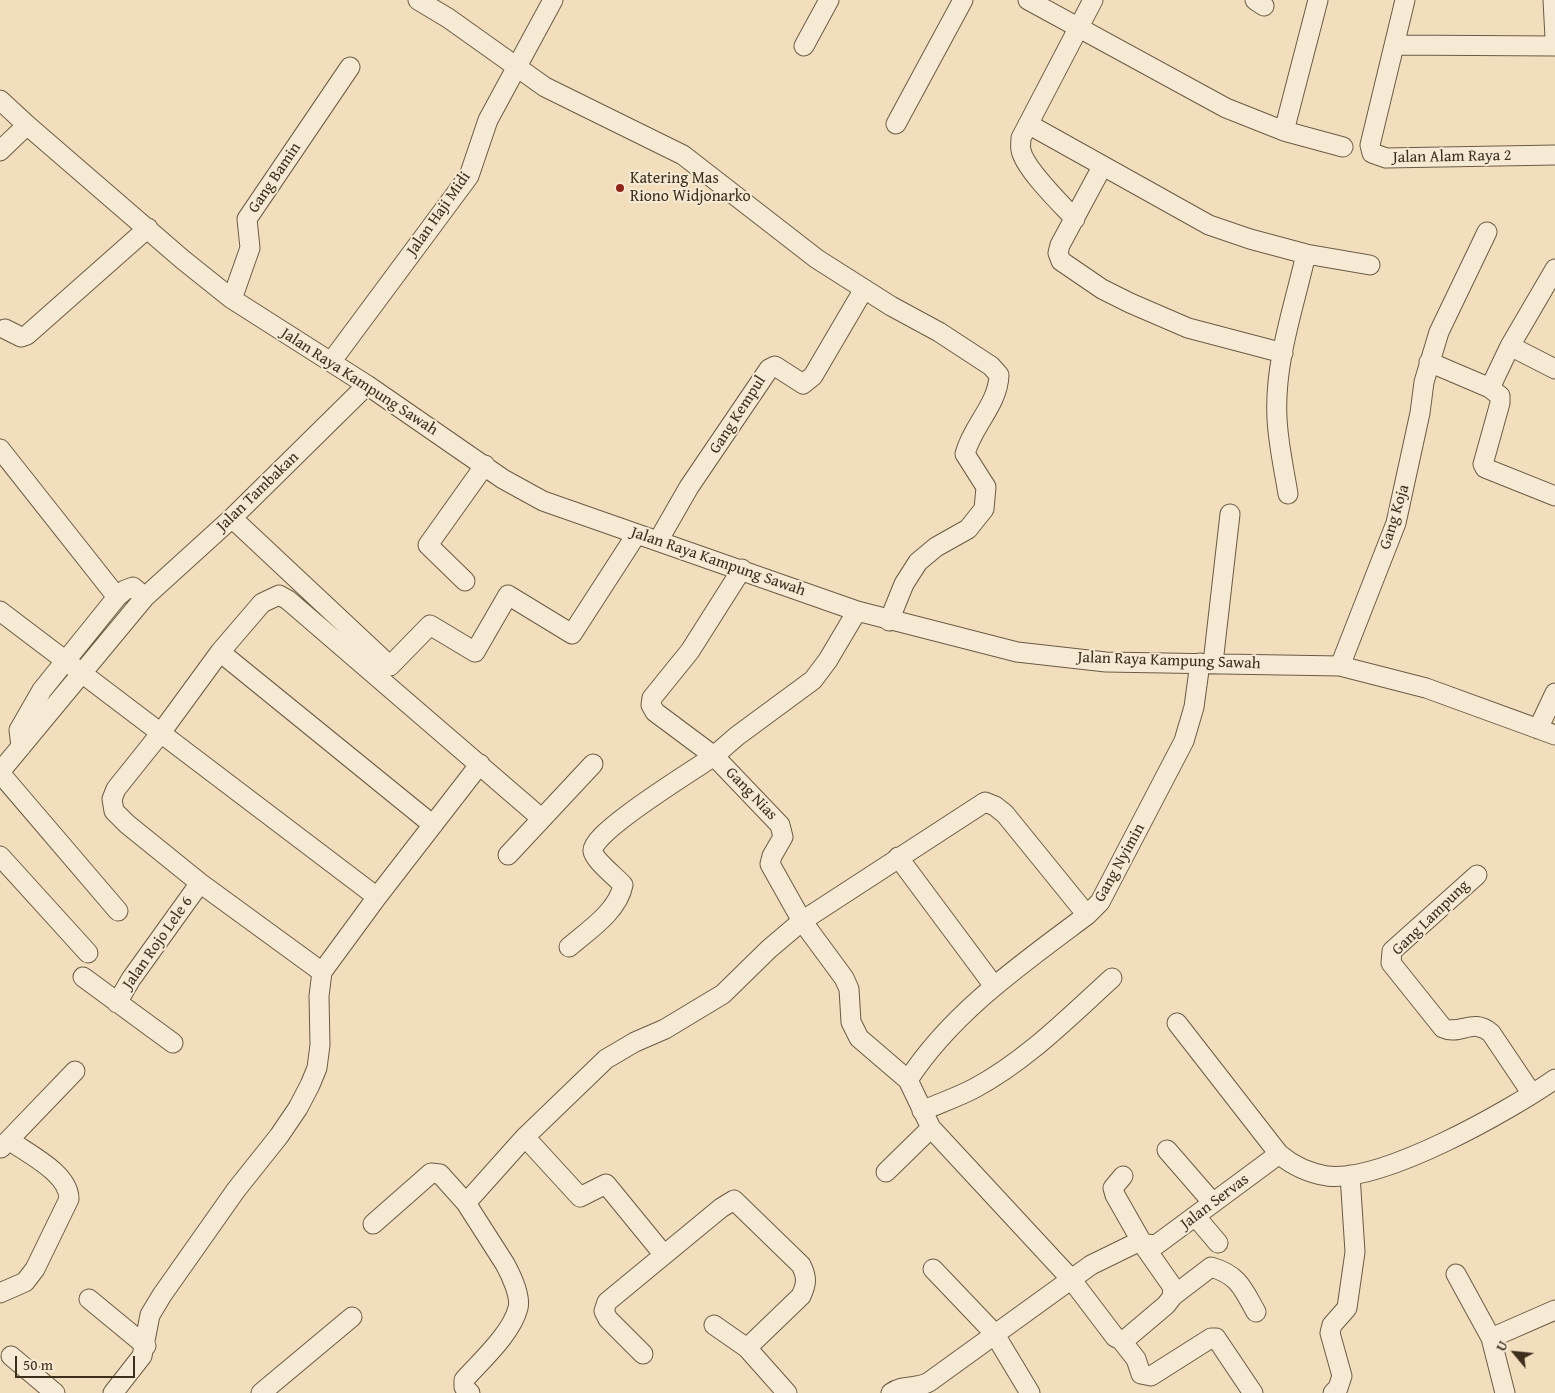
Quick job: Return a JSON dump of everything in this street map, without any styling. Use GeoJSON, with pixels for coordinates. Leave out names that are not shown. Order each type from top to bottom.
{"type":"FeatureCollection","features":[{"type":"Feature","properties":{"kind":"street"},"geometry":{"type":"LineString","coordinates":[[418,0],[448,18],[545,87],[683,155],[818,259],[864,289],[938,332],[991,366],[999,375],[999,386],[993,401],[968,443],[965,454],[986,487],[984,509],[968,529],[936,547],[918,562],[904,584],[889,621]]}},
{"type":"Feature","properties":{"kind":"street","name":"Jalan Haji Midi"},"geometry":{"type":"LineString","coordinates":[[331,362],[469,176],[488,120],[553,0]]}},
{"type":"Feature","properties":{"kind":"street"},"geometry":{"type":"LineString","coordinates":[[804,46],[829,0]]}},
{"type":"Feature","properties":{"kind":"street"},"geometry":{"type":"LineString","coordinates":[[896,124],[963,0]]}},
{"type":"Feature","properties":{"kind":"street"},"geometry":{"type":"LineString","coordinates":[[1028,0],[1226,108],[1284,131],[1342,147]]}},
{"type":"Feature","properties":{"kind":"street"},"geometry":{"type":"LineString","coordinates":[[1075,219],[1049,192],[1025,160],[1020,150],[1028,124],[1093,0]]}},
{"type":"Feature","properties":{"kind":"street"},"geometry":{"type":"LineString","coordinates":[[1284,131],[1318,0]]}},
{"type":"Feature","properties":{"kind":"street","name":"Jalan Alam Raya 2"},"geometry":{"type":"LineString","coordinates":[[1405,0],[1370,145],[1372,152],[1386,158],[1555,155]]}},
{"type":"Feature","properties":{"kind":"street"},"geometry":{"type":"LineString","coordinates":[[1553,0],[1555,38]]}},
{"type":"Feature","properties":{"kind":"street"},"geometry":{"type":"LineString","coordinates":[[1395,45],[1555,46]]}},
{"type":"Feature","properties":{"kind":"street","name":"Gang Bamin"},"geometry":{"type":"LineString","coordinates":[[232,299],[250,248],[247,220],[350,67]]}},
{"type":"Feature","properties":{"kind":"street","name":"Jalan Raya Kampung Sawah"},"geometry":{"type":"LineString","coordinates":[[0,100],[26,125],[182,259],[232,299],[368,384],[485,465],[543,501],[742,569],[857,611],[889,621],[1017,652],[1106,662],[1340,666],[1426,688],[1546,732]]}},
{"type":"Feature","properties":{"kind":"street"},"geometry":{"type":"LineString","coordinates":[[1028,124],[1102,168],[1209,225],[1230,234],[1306,254],[1370,265]]}},
{"type":"Feature","properties":{"kind":"street"},"geometry":{"type":"LineString","coordinates":[[0,151],[26,125]]}},
{"type":"Feature","properties":{"kind":"street"},"geometry":{"type":"LineString","coordinates":[[1102,168],[1058,253],[1061,261],[1077,273],[1130,304],[1188,328],[1283,353]]}},
{"type":"Feature","properties":{"kind":"street"},"geometry":{"type":"LineString","coordinates":[[5,329],[21,337],[27,335],[148,228]]}},
{"type":"Feature","properties":{"kind":"street","name":"Gang Koja"},"geometry":{"type":"LineString","coordinates":[[1340,666],[1396,523],[1403,498],[1429,362],[1439,332],[1487,232]]}},
{"type":"Feature","properties":{"kind":"street"},"geometry":{"type":"LineString","coordinates":[[1288,494],[1277,418],[1283,353],[1306,254]]}},
{"type":"Feature","properties":{"kind":"street"},"geometry":{"type":"LineString","coordinates":[[1490,388],[1510,346],[1555,269]]}},
{"type":"Feature","properties":{"kind":"street","name":"Gang Kempul"},"geometry":{"type":"LineString","coordinates":[[658,541],[689,487],[769,369],[775,366],[803,384],[813,376],[864,289]]}},
{"type":"Feature","properties":{"kind":"street"},"geometry":{"type":"LineString","coordinates":[[1510,346],[1555,369]]}},
{"type":"Feature","properties":{"kind":"street"},"geometry":{"type":"LineString","coordinates":[[1429,362],[1490,388],[1500,396],[1500,403],[1485,456],[1485,468],[1555,496]]}},
{"type":"Feature","properties":{"kind":"street","name":"Jalan Tambakan"},"geometry":{"type":"LineString","coordinates":[[0,772],[145,597],[232,518],[368,384]]}},
{"type":"Feature","properties":{"kind":"street"},"geometry":{"type":"LineString","coordinates":[[0,449],[116,597]]}},
{"type":"Feature","properties":{"kind":"street"},"geometry":{"type":"LineString","coordinates":[[465,581],[428,545],[485,465]]}},
{"type":"Feature","properties":{"kind":"street","name":"Gang Nyimin"},"geometry":{"type":"LineString","coordinates":[[908,1080],[938,1041],[994,986],[1087,915],[1100,902],[1184,742],[1206,663],[1230,514]]}},
{"type":"Feature","properties":{"kind":"street"},"geometry":{"type":"LineString","coordinates":[[232,518],[390,666],[430,625],[475,652],[508,595],[572,634],[636,534]]}},
{"type":"Feature","properties":{"kind":"street"},"geometry":{"type":"LineString","coordinates":[[570,947],[605,915],[621,896],[623,885],[594,857],[592,848],[597,839],[613,825],[714,756],[655,712],[651,705],[652,698],[690,651],[742,569]]}},
{"type":"Feature","properties":{"kind":"street"},"geometry":{"type":"LineString","coordinates":[[21,747],[19,730],[24,718],[42,690],[116,597],[133,587],[145,597]]}},
{"type":"Feature","properties":{"kind":"street"},"geometry":{"type":"LineString","coordinates":[[322,972],[200,883],[127,824],[114,811],[112,799],[116,789],[160,734],[220,652],[262,603],[271,597],[279,596],[288,600],[541,818]]}},
{"type":"Feature","properties":{"kind":"street"},"geometry":{"type":"LineString","coordinates":[[0,611],[376,897]]}},
{"type":"Feature","properties":{"kind":"street","name":"Gang Nias"},"geometry":{"type":"LineString","coordinates":[[857,611],[828,660],[812,680],[737,736],[714,756],[780,824],[783,838],[772,856],[770,864],[802,921],[844,978],[849,989],[851,1022],[859,1038],[908,1080]]}},
{"type":"Feature","properties":{"kind":"street"},"geometry":{"type":"LineString","coordinates":[[220,652],[434,825]]}},
{"type":"Feature","properties":{"kind":"street"},"geometry":{"type":"LineString","coordinates":[[1546,732],[1555,693]]}},
{"type":"Feature","properties":{"kind":"street"},"geometry":{"type":"LineString","coordinates":[[113,1393],[142,1356],[146,1346],[146,1331],[150,1315],[162,1295],[236,1190],[279,1136],[298,1108],[310,1085],[318,1068],[322,972],[376,897],[480,764]]}},
{"type":"Feature","properties":{"kind":"street"},"geometry":{"type":"LineString","coordinates":[[508,855],[593,764]]}},
{"type":"Feature","properties":{"kind":"street"},"geometry":{"type":"LineString","coordinates":[[0,772],[118,912]]}},
{"type":"Feature","properties":{"kind":"street"},"geometry":{"type":"LineString","coordinates":[[466,1203],[524,1137],[606,1059],[635,1042],[665,1029],[723,994],[769,949],[802,921],[985,802],[995,806],[1005,814],[1087,915]]}},
{"type":"Feature","properties":{"kind":"street"},"geometry":{"type":"LineString","coordinates":[[0,856],[88,953]]}},
{"type":"Feature","properties":{"kind":"street"},"geometry":{"type":"LineString","coordinates":[[898,857],[994,986]]}},
{"type":"Feature","properties":{"kind":"street","name":"Gang Lampung"},"geometry":{"type":"LineString","coordinates":[[1477,875],[1392,951],[1390,958],[1397,971],[1443,1028],[1450,1031],[1474,1025],[1484,1027],[1491,1033],[1532,1094]]}},
{"type":"Feature","properties":{"kind":"street","name":"Jalan Rojo Lele 6"},"geometry":{"type":"LineString","coordinates":[[117,1003],[131,979],[200,883]]}},
{"type":"Feature","properties":{"kind":"street","name":"Jalan Rojo Lele 6"},"geometry":{"type":"LineString","coordinates":[[83,977],[173,1043]]}},
{"type":"Feature","properties":{"kind":"street"},"geometry":{"type":"LineString","coordinates":[[922,1111],[974,1088],[1002,1070],[1038,1044],[1112,978]]}},
{"type":"Feature","properties":{"kind":"street"},"geometry":{"type":"LineString","coordinates":[[1177,1024],[1279,1154],[1291,1164],[1328,1176],[1350,1175],[1387,1167],[1483,1122],[1555,1079]]}},
{"type":"Feature","properties":{"kind":"street"},"geometry":{"type":"LineString","coordinates":[[0,1293],[25,1282],[35,1270],[69,1199],[69,1190],[59,1176],[4,1145],[75,1071]]}},
{"type":"Feature","properties":{"kind":"street"},"geometry":{"type":"LineString","coordinates":[[908,1080],[931,1128],[1071,1279],[1115,1337],[1121,1340],[1136,1359],[1141,1374],[1151,1376],[1211,1338],[1216,1338],[1253,1393]]}},
{"type":"Feature","properties":{"kind":"street"},"geometry":{"type":"LineString","coordinates":[[886,1172],[931,1128]]}},
{"type":"Feature","properties":{"kind":"street"},"geometry":{"type":"LineString","coordinates":[[524,1137],[580,1196],[606,1184],[664,1255]]}},
{"type":"Feature","properties":{"kind":"street"},"geometry":{"type":"LineString","coordinates":[[1167,1150],[1213,1203]]}},
{"type":"Feature","properties":{"kind":"street","name":"Jalan Servas"},"geometry":{"type":"LineString","coordinates":[[891,1393],[900,1387],[933,1387],[994,1333],[1071,1279],[1122,1248],[1136,1243],[1144,1246],[1156,1245],[1279,1154]]}},
{"type":"Feature","properties":{"kind":"street"},"geometry":{"type":"LineString","coordinates":[[373,1224],[431,1173],[440,1174],[466,1203],[510,1274],[519,1307],[511,1326],[464,1380],[464,1386],[470,1393]]}},
{"type":"Feature","properties":{"kind":"street"},"geometry":{"type":"LineString","coordinates":[[1333,1393],[1338,1388],[1342,1376],[1330,1333],[1332,1325],[1347,1308],[1355,1252],[1350,1175]]}},
{"type":"Feature","properties":{"kind":"street"},"geometry":{"type":"LineString","coordinates":[[1124,1176],[1113,1188],[1115,1195],[1144,1246],[1172,1286],[1173,1296]]}},
{"type":"Feature","properties":{"kind":"street"},"geometry":{"type":"LineString","coordinates":[[643,1354],[608,1319],[604,1311],[606,1302],[720,1208],[734,1200],[801,1265],[807,1277],[806,1287],[801,1296],[747,1348]]}},
{"type":"Feature","properties":{"kind":"street"},"geometry":{"type":"LineString","coordinates":[[1196,1217],[1218,1243]]}},
{"type":"Feature","properties":{"kind":"street"},"geometry":{"type":"LineString","coordinates":[[1121,1340],[1127,1338],[1166,1305],[1173,1296],[1211,1267],[1224,1271],[1237,1279],[1256,1312]]}},
{"type":"Feature","properties":{"kind":"street"},"geometry":{"type":"LineString","coordinates":[[933,1269],[994,1333],[1030,1393]]}},
{"type":"Feature","properties":{"kind":"street"},"geometry":{"type":"LineString","coordinates":[[1456,1274],[1491,1338],[1505,1393]]}},
{"type":"Feature","properties":{"kind":"street"},"geometry":{"type":"LineString","coordinates":[[89,1299],[146,1346]]}},
{"type":"Feature","properties":{"kind":"street"},"geometry":{"type":"LineString","coordinates":[[1491,1338],[1555,1310]]}},
{"type":"Feature","properties":{"kind":"street"},"geometry":{"type":"LineString","coordinates":[[265,1392],[352,1316]]}},
{"type":"Feature","properties":{"kind":"street"},"geometry":{"type":"LineString","coordinates":[[714,1325],[747,1348],[787,1393]]}},
{"type":"Feature","properties":{"kind":"street"},"geometry":{"type":"LineString","coordinates":[[11,1356],[55,1393]]}},
{"type":"Feature","properties":{"kind":"place","name":"Katering Mas Riono Widjonarko"},"geometry":{"type":"Point","coordinates":[620,188]}}]}
